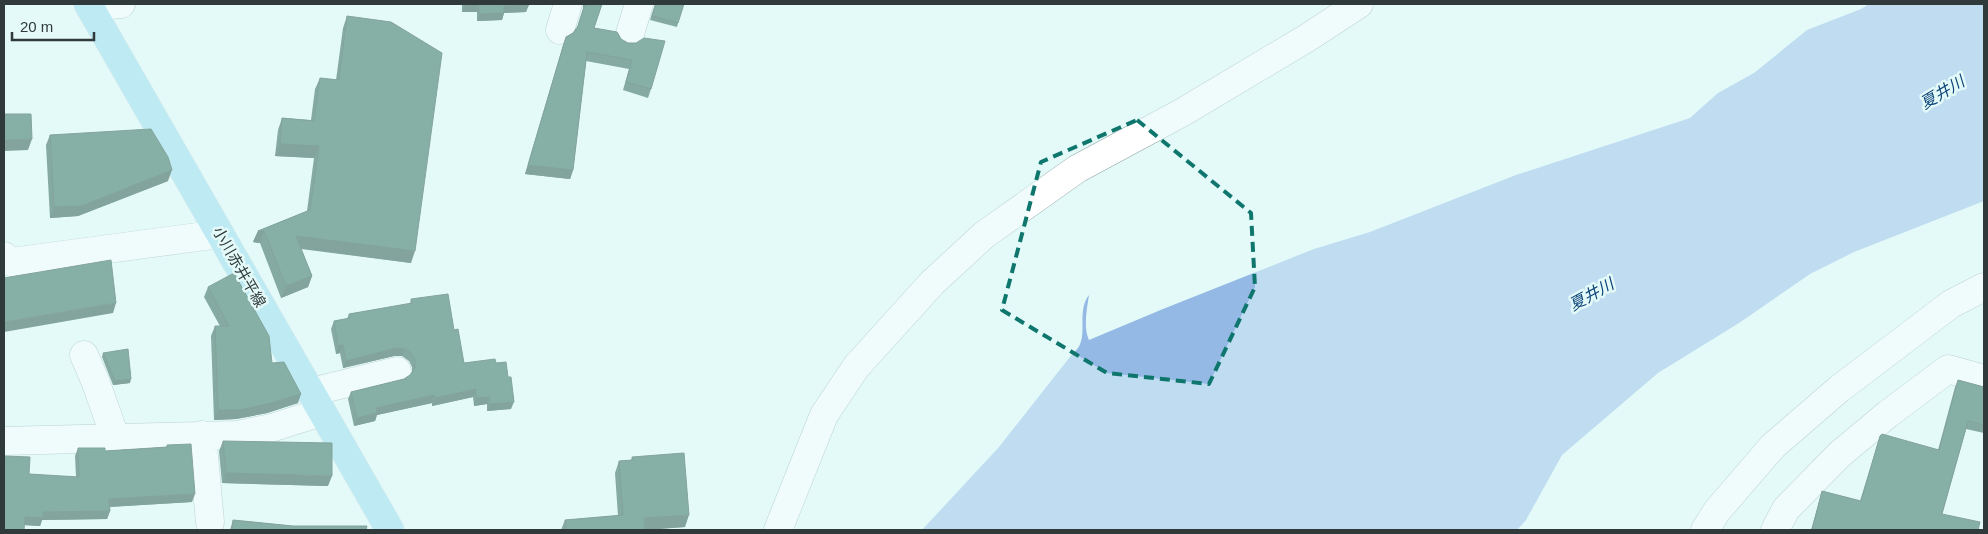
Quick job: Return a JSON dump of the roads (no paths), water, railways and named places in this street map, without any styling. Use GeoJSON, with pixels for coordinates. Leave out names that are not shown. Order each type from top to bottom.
{"type":"FeatureCollection","features":[{"type":"Feature","properties":{"kind":"main road","name":"小川赤井平線"},"geometry":{"type":"LineString","coordinates":[[89,6],[390,530]]}},
{"type":"Feature","properties":{"kind":"street"},"geometry":{"type":"LineString","coordinates":[[89,6],[120,4]]}},
{"type":"Feature","properties":{"kind":"street"},"geometry":{"type":"LineString","coordinates":[[560,30],[568,4]]}},
{"type":"Feature","properties":{"kind":"street"},"geometry":{"type":"LineString","coordinates":[[629,37],[639,4]]}},
{"type":"Feature","properties":{"kind":"street"},"geometry":{"type":"LineString","coordinates":[[778,530],[824,415],[856,367],[932,283],[984,234],[1077,169],[1182,112],[1308,38],[1359,4]]}},
{"type":"Feature","properties":{"kind":"street"},"geometry":{"type":"LineString","coordinates":[[4,256],[11,262],[220,234]]}},
{"type":"Feature","properties":{"kind":"street"},"geometry":{"type":"LineString","coordinates":[[1705,530],[1717,510],[1773,446],[1839,389],[1951,304],[1984,287]]}},
{"type":"Feature","properties":{"kind":"street"},"geometry":{"type":"LineString","coordinates":[[84,356],[96,383],[115,437]]}},
{"type":"Feature","properties":{"kind":"street"},"geometry":{"type":"LineString","coordinates":[[1775,530],[1786,508],[1840,454],[1888,414],[1948,369],[1984,379]]}},
{"type":"Feature","properties":{"kind":"street"},"geometry":{"type":"LineString","coordinates":[[4,441],[238,435],[256,432],[317,402],[397,371]]}},
{"type":"Feature","properties":{"kind":"street"},"geometry":{"type":"LineString","coordinates":[[202,436],[210,522]]}},
{"type":"Feature","properties":{"kind":"water","name":"夏井川"},"geometry":{"type":"Polygon","coordinates":[[[1869,4],[1984,4],[1984,201],[1854,252],[1810,274],[1739,323],[1658,373],[1562,455],[1526,520],[1517,530],[922,530],[999,447],[1078,348],[1082,334],[1083,310],[1089,295],[1086,324],[1089,340],[1314,249],[1370,232],[1516,175],[1690,118],[1718,93],[1754,73],[1807,30],[1861,9],[1869,4]]]}}]}
